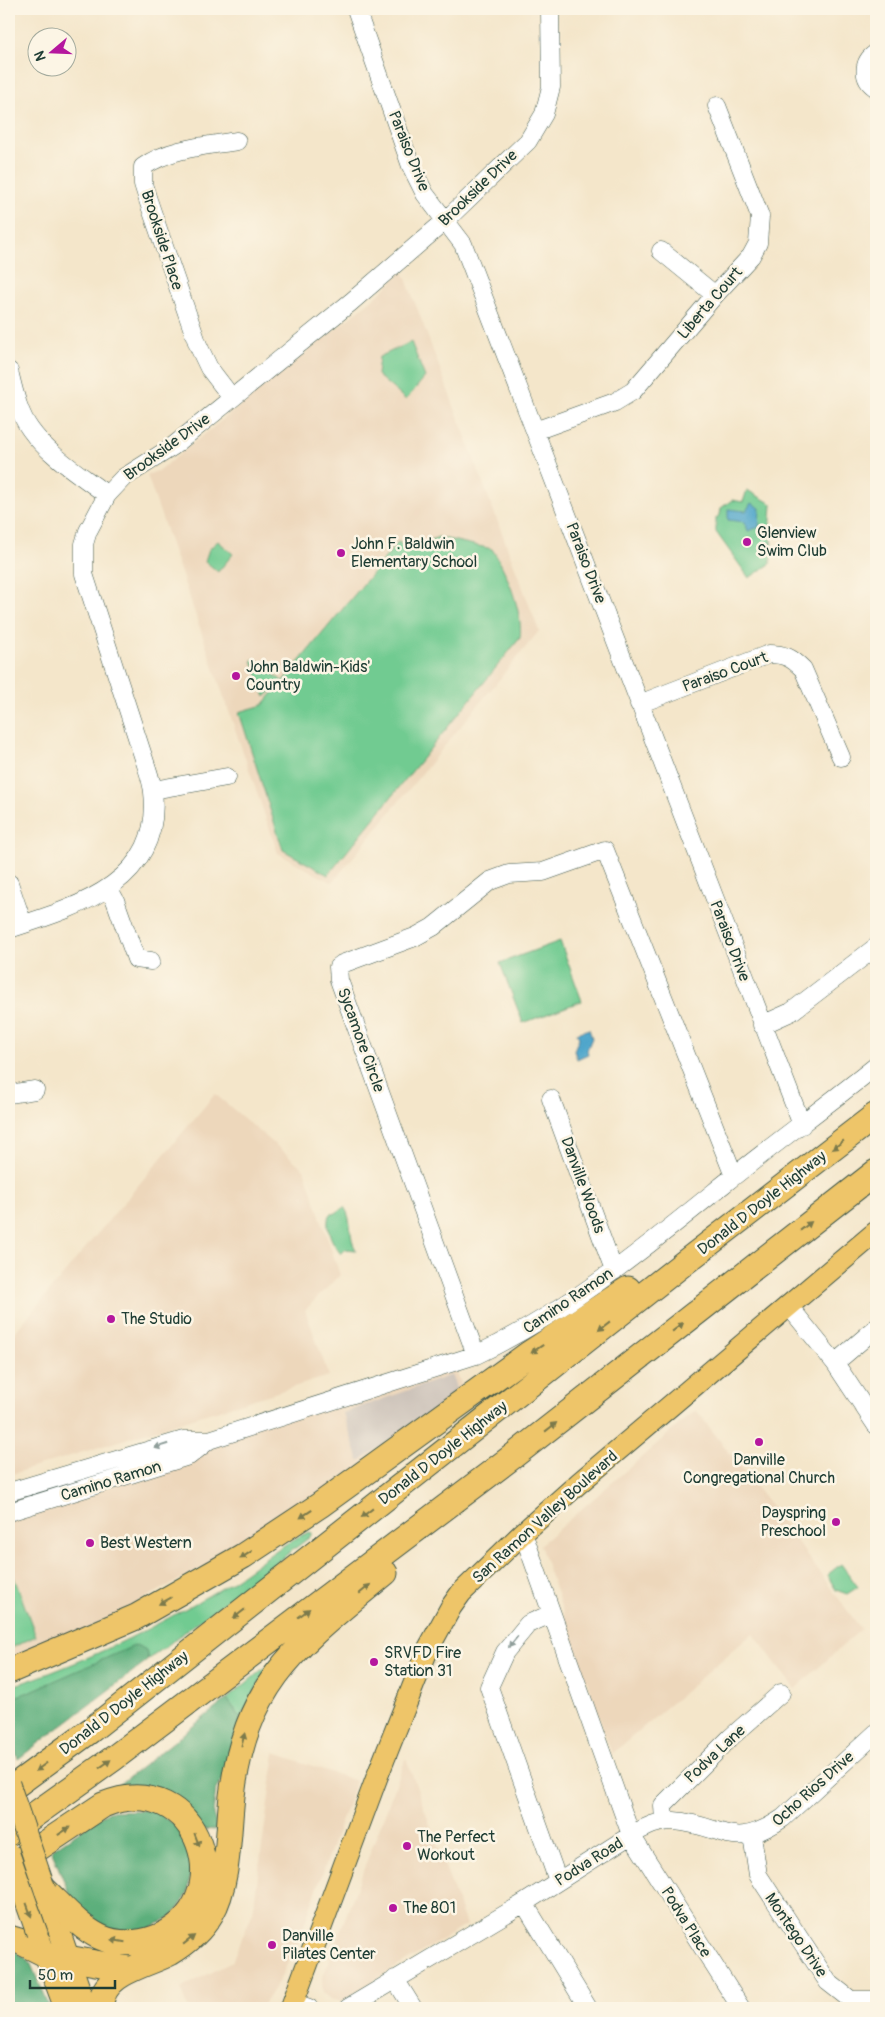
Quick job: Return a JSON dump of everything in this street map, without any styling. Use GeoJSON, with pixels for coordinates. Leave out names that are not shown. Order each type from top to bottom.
{"type":"FeatureCollection","features":[{"type":"Feature","properties":{"kind":"highway","name":"Donald D Doyle Highway"},"geometry":{"type":"LineString","coordinates":[[9,1790],[166,1671],[684,1263],[876,1115]]}},
{"type":"Feature","properties":{"kind":"highway"},"geometry":{"type":"LineString","coordinates":[[9,1833],[114,1758],[512,1457],[876,1172]]}},
{"type":"Feature","properties":{"kind":"highway"},"geometry":{"type":"LineString","coordinates":[[9,1671],[136,1617],[236,1560],[320,1505],[553,1338],[653,1272],[684,1263]]}},
{"type":"Feature","properties":{"kind":"highway"},"geometry":{"type":"LineString","coordinates":[[101,2008],[108,1987],[129,1969],[169,1954],[190,1940],[202,1928],[212,1913],[219,1895],[223,1875],[233,1788],[245,1734],[253,1712],[278,1670],[293,1653],[343,1607],[479,1497],[512,1457]]}},
{"type":"Feature","properties":{"kind":"highway"},"geometry":{"type":"LineString","coordinates":[[9,1868],[102,1805],[127,1797],[156,1800],[173,1808],[185,1819],[196,1834],[202,1854],[204,1874],[200,1895],[191,1910],[179,1924],[166,1934],[151,1940],[134,1943],[117,1942],[100,1936],[84,1926],[45,1890]]}},
{"type":"Feature","properties":{"kind":"highway"},"geometry":{"type":"LineString","coordinates":[[9,1938],[129,1969]]}},
{"type":"Feature","properties":{"kind":"main road","name":"San Ramon Valley Boulevard"},"geometry":{"type":"LineString","coordinates":[[294,2007],[427,1651],[451,1607],[461,1593],[523,1533],[788,1305],[876,1232]]}},
{"type":"Feature","properties":{"kind":"main road"},"geometry":{"type":"LineString","coordinates":[[9,1784],[58,1926],[50,1949],[66,2008]]}},
{"type":"Feature","properties":{"kind":"main road"},"geometry":{"type":"LineString","coordinates":[[9,1854],[50,1949],[86,2008]]}},
{"type":"Feature","properties":{"kind":"street","name":"Paraiso Drive"},"geometry":{"type":"LineString","coordinates":[[356,9],[411,166],[425,194],[463,244],[802,1125]]}},
{"type":"Feature","properties":{"kind":"street","name":"Brookside Drive"},"geometry":{"type":"LineString","coordinates":[[16,926],[93,898],[109,889],[134,864],[144,848],[154,809],[153,790],[84,574],[83,559],[86,538],[92,521],[107,495],[123,478],[172,447],[351,302],[445,220],[528,141],[544,114],[551,88],[550,9]]}},
{"type":"Feature","properties":{"kind":"street"},"geometry":{"type":"LineString","coordinates":[[876,53],[870,58],[865,70],[869,82],[876,88]]}},
{"type":"Feature","properties":{"kind":"street","name":"Liberta Court"},"geometry":{"type":"LineString","coordinates":[[535,431],[615,402],[634,391],[715,294],[751,256],[758,242],[761,227],[754,200],[717,106]]}},
{"type":"Feature","properties":{"kind":"street","name":"Brookside Place"},"geometry":{"type":"LineString","coordinates":[[232,398],[209,368],[198,345],[143,184],[143,167],[155,158],[170,153],[237,140]]}},
{"type":"Feature","properties":{"kind":"street"},"geometry":{"type":"LineString","coordinates":[[662,251],[715,294]]}},
{"type":"Feature","properties":{"kind":"street"},"geometry":{"type":"LineString","coordinates":[[9,371],[19,408],[30,429],[47,448],[107,495]]}},
{"type":"Feature","properties":{"kind":"street","name":"Paraiso Court"},"geometry":{"type":"LineString","coordinates":[[639,704],[769,654],[783,654],[793,659],[803,669],[841,757]]}},
{"type":"Feature","properties":{"kind":"street"},"geometry":{"type":"LineString","coordinates":[[153,790],[228,777]]}},
{"type":"Feature","properties":{"kind":"street","name":"Sycamore Circle"},"geometry":{"type":"LineString","coordinates":[[476,1355],[339,980],[338,967],[342,964],[415,937],[433,927],[490,881],[509,874],[543,872],[605,850],[734,1176]]}},
{"type":"Feature","properties":{"kind":"street"},"geometry":{"type":"LineString","coordinates":[[9,883],[16,926]]}},
{"type":"Feature","properties":{"kind":"street"},"geometry":{"type":"LineString","coordinates":[[109,889],[115,900],[136,959],[151,961]]}},
{"type":"Feature","properties":{"kind":"street"},"geometry":{"type":"LineString","coordinates":[[762,1025],[791,1012],[876,947]]}},
{"type":"Feature","properties":{"kind":"street","name":"Camino Ramon"},"geometry":{"type":"LineString","coordinates":[[9,1492],[183,1440],[209,1440],[476,1355],[551,1315],[614,1271],[876,1066]]}},
{"type":"Feature","properties":{"kind":"street"},"geometry":{"type":"LineString","coordinates":[[9,1094],[35,1090]]}},
{"type":"Feature","properties":{"kind":"street","name":"Danville Woods"},"geometry":{"type":"LineString","coordinates":[[552,1099],[614,1271]]}},
{"type":"Feature","properties":{"kind":"street"},"geometry":{"type":"LineString","coordinates":[[788,1305],[835,1363],[876,1426]]}},
{"type":"Feature","properties":{"kind":"street"},"geometry":{"type":"LineString","coordinates":[[835,1363],[876,1329]]}},
{"type":"Feature","properties":{"kind":"street","name":"Camino Ramon"},"geometry":{"type":"LineString","coordinates":[[9,1512],[189,1456],[209,1440]]}},
{"type":"Feature","properties":{"kind":"street","name":"Podva Road"},"geometry":{"type":"LineString","coordinates":[[348,2008],[524,1903],[631,1835],[523,1533]]}},
{"type":"Feature","properties":{"kind":"street"},"geometry":{"type":"LineString","coordinates":[[551,1614],[528,1624],[505,1652],[488,1687],[558,1881]]}},
{"type":"Feature","properties":{"kind":"street","name":"Podva Lane"},"geometry":{"type":"LineString","coordinates":[[664,1822],[663,1805],[724,1744],[782,1693]]}},
{"type":"Feature","properties":{"kind":"street","name":"Ocho Rios Drive"},"geometry":{"type":"LineString","coordinates":[[752,1836],[768,1829],[784,1818],[876,1733]]}},
{"type":"Feature","properties":{"kind":"street"},"geometry":{"type":"LineString","coordinates":[[631,1835],[653,1824],[664,1822],[683,1823],[737,1836],[752,1836]]}},
{"type":"Feature","properties":{"kind":"street","name":"Podva Place"},"geometry":{"type":"LineString","coordinates":[[631,1835],[742,2008]]}},
{"type":"Feature","properties":{"kind":"street","name":"Montego Drive"},"geometry":{"type":"LineString","coordinates":[[752,1836],[758,1875],[828,1982],[851,2000],[870,2003]]}},
{"type":"Feature","properties":{"kind":"street"},"geometry":{"type":"LineString","coordinates":[[524,1903],[588,2008]]}},
{"type":"Feature","properties":{"kind":"street"},"geometry":{"type":"LineString","coordinates":[[396,1979],[413,2008]]}},
{"type":"Feature","properties":{"kind":"shaded area","name":"John F. Baldwin Elementary School"},"geometry":{"type":"Polygon","coordinates":[[[403,271],[539,631],[332,883],[278,853],[147,475],[160,470],[379,294],[403,271]]]}},
{"type":"Feature","properties":{"kind":"shaded area"},"geometry":{"type":"Polygon","coordinates":[[[215,1094],[304,1169],[340,1275],[305,1310],[329,1376],[9,1475],[9,1339],[215,1094]]]}},
{"type":"Feature","properties":{"kind":"shaded area"},"geometry":{"type":"Polygon","coordinates":[[[453,1363],[467,1399],[319,1505],[9,1671],[9,1512],[209,1440],[453,1363]]]}},
{"type":"Feature","properties":{"kind":"shaded area"},"geometry":{"type":"Polygon","coordinates":[[[452,1375],[458,1395],[359,1461],[343,1413],[452,1375]]]}},
{"type":"Feature","properties":{"kind":"shaded area"},"geometry":{"type":"Polygon","coordinates":[[[696,1410],[770,1505],[861,1629],[795,1689],[753,1633],[612,1754],[540,1545],[696,1410]]]}},
{"type":"Feature","properties":{"kind":"shaded area"},"geometry":{"type":"Polygon","coordinates":[[[275,1753],[356,1781],[297,1944],[280,1979],[261,2008],[188,2008],[181,1988],[232,1962],[253,1912],[275,1753]]]}},
{"type":"Feature","properties":{"kind":"shaded area"},"geometry":{"type":"Polygon","coordinates":[[[406,1758],[466,1925],[344,1999],[338,2001],[330,1999],[323,1993],[322,1979],[406,1758]]]}},
{"type":"Feature","properties":{"kind":"green space"},"geometry":{"type":"Polygon","coordinates":[[[411,342],[425,377],[406,400],[377,375],[379,357],[411,342]]]}},
{"type":"Feature","properties":{"kind":"green space","name":"Glenview Swim Club"},"geometry":{"type":"Polygon","coordinates":[[[747,490],[772,504],[770,534],[773,551],[770,564],[749,578],[716,532],[716,518],[720,515],[721,508],[732,500],[743,502],[747,490]]]}},
{"type":"Feature","properties":{"kind":"green space"},"geometry":{"type":"Polygon","coordinates":[[[438,537],[492,549],[503,568],[513,592],[521,628],[520,638],[328,875],[283,850],[239,712],[263,705],[399,541],[405,551],[438,537]]]}},
{"type":"Feature","properties":{"kind":"green space"},"geometry":{"type":"Polygon","coordinates":[[[218,541],[233,554],[218,572],[205,561],[209,549],[218,541]]]}},
{"type":"Feature","properties":{"kind":"green space"},"geometry":{"type":"Polygon","coordinates":[[[255,659],[282,681],[265,697],[252,660],[255,659]]]}},
{"type":"Feature","properties":{"kind":"green space"},"geometry":{"type":"Polygon","coordinates":[[[560,941],[582,1001],[523,1023],[500,963],[560,941]]]}},
{"type":"Feature","properties":{"kind":"green space"},"geometry":{"type":"Polygon","coordinates":[[[344,1207],[349,1217],[352,1239],[356,1250],[346,1249],[341,1254],[330,1236],[328,1220],[329,1215],[336,1213],[344,1207]]]}},
{"type":"Feature","properties":{"kind":"green space"},"geometry":{"type":"Polygon","coordinates":[[[309,1532],[312,1533],[310,1537],[148,1660],[148,1657],[9,1699],[9,1687],[92,1656],[145,1630],[234,1581],[276,1550],[309,1532]]]}},
{"type":"Feature","properties":{"kind":"green space"},"geometry":{"type":"Polygon","coordinates":[[[9,1564],[36,1636],[9,1649],[9,1564]]]}},
{"type":"Feature","properties":{"kind":"green space"},"geometry":{"type":"Polygon","coordinates":[[[841,1564],[858,1587],[847,1594],[836,1590],[827,1575],[841,1564]]]}},
{"type":"Feature","properties":{"kind":"green space"},"geometry":{"type":"Polygon","coordinates":[[[136,1645],[146,1650],[148,1660],[18,1759],[9,1734],[9,1699],[136,1645]]]}},
{"type":"Feature","properties":{"kind":"green space"},"geometry":{"type":"Polygon","coordinates":[[[270,1663],[241,1718],[227,1699],[270,1663]]]}},
{"type":"Feature","properties":{"kind":"green space"},"geometry":{"type":"Polygon","coordinates":[[[227,1699],[241,1718],[224,1778],[216,1789],[213,1814],[218,1830],[200,1829],[118,1789],[119,1785],[227,1699]]]}},
{"type":"Feature","properties":{"kind":"green space"},"geometry":{"type":"Polygon","coordinates":[[[154,1810],[177,1826],[192,1860],[188,1894],[174,1915],[143,1932],[107,1930],[74,1905],[51,1850],[109,1811],[154,1810]]]}},
{"type":"Feature","properties":{"kind":"green space"},"geometry":{"type":"Polygon","coordinates":[[[9,1948],[29,1960],[50,2008],[9,2008],[9,1948]]]}},
{"type":"Feature","properties":{"kind":"water"},"geometry":{"type":"Polygon","coordinates":[[[751,503],[760,508],[759,527],[748,531],[745,522],[728,520],[728,509],[746,511],[751,503]]]}},
{"type":"Feature","properties":{"kind":"water"},"geometry":{"type":"Polygon","coordinates":[[[589,1029],[592,1038],[587,1050],[588,1054],[577,1059],[574,1050],[579,1038],[577,1033],[589,1029]]]}},
{"type":"Feature","properties":{"kind":"place","name":"Glenview Swim Club"},"geometry":{"type":"Point","coordinates":[747,542]}},
{"type":"Feature","properties":{"kind":"place","name":"John F. Baldwin Elementary School"},"geometry":{"type":"Point","coordinates":[341,553]}},
{"type":"Feature","properties":{"kind":"place","name":"John Baldwin-Kids' Country"},"geometry":{"type":"Point","coordinates":[236,676]}},
{"type":"Feature","properties":{"kind":"place","name":"The Studio"},"geometry":{"type":"Point","coordinates":[111,1319]}},
{"type":"Feature","properties":{"kind":"place","name":"Danville Congregational Church"},"geometry":{"type":"Point","coordinates":[759,1442]}},
{"type":"Feature","properties":{"kind":"place","name":"Dayspring Preschool"},"geometry":{"type":"Point","coordinates":[836,1522]}},
{"type":"Feature","properties":{"kind":"place","name":"Best Western"},"geometry":{"type":"Point","coordinates":[90,1543]}},
{"type":"Feature","properties":{"kind":"place","name":"SRVFD Fire Station 31"},"geometry":{"type":"Point","coordinates":[374,1662]}},
{"type":"Feature","properties":{"kind":"place","name":"The Perfect Workout"},"geometry":{"type":"Point","coordinates":[407,1846]}},
{"type":"Feature","properties":{"kind":"place","name":"The 801"},"geometry":{"type":"Point","coordinates":[393,1908]}},
{"type":"Feature","properties":{"kind":"place","name":"Danville Pilates Center"},"geometry":{"type":"Point","coordinates":[272,1945]}}]}
